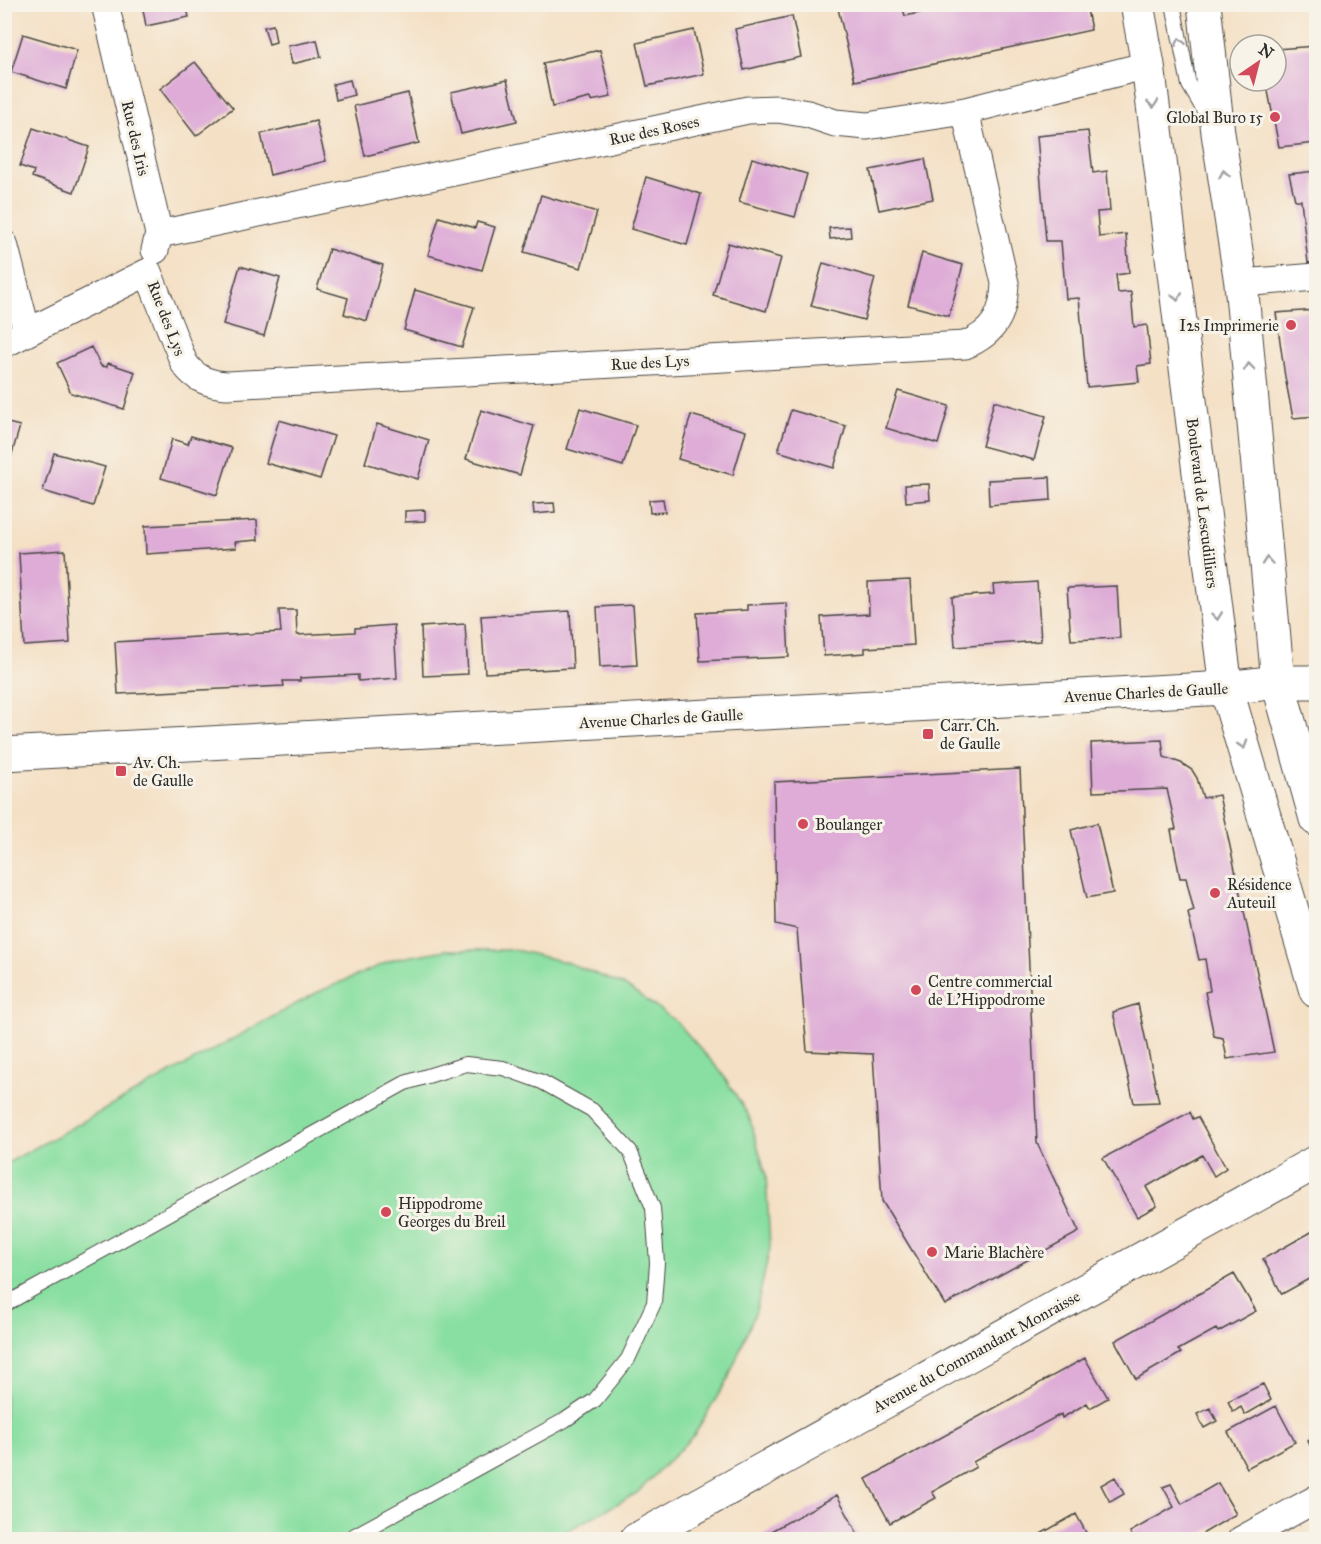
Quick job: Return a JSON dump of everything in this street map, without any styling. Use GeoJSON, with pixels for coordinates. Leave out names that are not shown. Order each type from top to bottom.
{"type":"FeatureCollection","features":[{"type":"Feature","properties":{"kind":"main road","name":"Boulevard de Lescudilliers"},"geometry":{"type":"LineString","coordinates":[[1137,4],[1148,65],[1226,688],[1317,991]]}},
{"type":"Feature","properties":{"kind":"main road"},"geometry":{"type":"LineString","coordinates":[[1204,4],[1218,133],[1241,283],[1278,682],[1317,819]]}},
{"type":"Feature","properties":{"kind":"main road","name":"Avenue Charles de Gaulle"},"geometry":{"type":"LineString","coordinates":[[4,754],[1226,688],[1278,682],[1317,682]]}},
{"type":"Feature","properties":{"kind":"main road","name":"Avenue du Commandant Monraisse"},"geometry":{"type":"LineString","coordinates":[[636,1539],[1317,1162]]}},
{"type":"Feature","properties":{"kind":"street","name":"Rue des Iris"},"geometry":{"type":"LineString","coordinates":[[105,4],[159,234],[148,272]]}},
{"type":"Feature","properties":{"kind":"street","name":"Rue des Roses"},"geometry":{"type":"LineString","coordinates":[[159,234],[748,110],[778,109],[808,114],[835,123],[867,126],[965,111],[1148,65]]}},
{"type":"Feature","properties":{"kind":"street","name":"Rue des Lys"},"geometry":{"type":"LineString","coordinates":[[148,272],[184,363],[189,371],[200,379],[213,384],[251,384],[965,345],[978,339],[996,321],[1004,298],[1005,283],[965,111]]}},
{"type":"Feature","properties":{"kind":"street"},"geometry":{"type":"LineString","coordinates":[[4,244],[16,338],[148,272]]}},
{"type":"Feature","properties":{"kind":"street"},"geometry":{"type":"LineString","coordinates":[[1241,283],[1317,278]]}},
{"type":"Feature","properties":{"kind":"street"},"geometry":{"type":"LineString","coordinates":[[1241,1539],[1317,1499]]}},
{"type":"Feature","properties":{"kind":"lane"},"geometry":{"type":"LineString","coordinates":[[1173,4],[1189,85],[1218,133]]}},
{"type":"Feature","properties":{"kind":"lane"},"geometry":{"type":"LineString","coordinates":[[4,1305],[405,1083],[466,1064],[503,1068],[542,1082],[592,1110],[630,1151],[653,1208],[657,1263],[654,1303],[628,1359],[595,1400],[565,1420],[346,1539]]}},
{"type":"Feature","properties":{"kind":"green space","name":"Hippodrome Georges du Breil"},"geometry":{"type":"Polygon","coordinates":[[[446,950],[515,950],[566,962],[626,986],[677,1022],[721,1072],[749,1116],[766,1175],[770,1248],[756,1311],[728,1379],[694,1435],[637,1493],[552,1539],[5,1539],[4,1165],[316,993],[395,959],[446,950]]]}},
{"type":"Feature","properties":{"kind":"building"},"geometry":{"type":"Polygon","coordinates":[[[142,4],[186,4],[189,17],[146,26],[142,4]]]}},
{"type":"Feature","properties":{"kind":"building"},"geometry":{"type":"Polygon","coordinates":[[[837,4],[902,4],[905,16],[960,4],[1086,4],[1091,30],[855,81],[837,4]]]}},
{"type":"Feature","properties":{"kind":"building"},"geometry":{"type":"Polygon","coordinates":[[[792,16],[801,57],[744,70],[735,29],[792,16]]]}},
{"type":"Feature","properties":{"kind":"building"},"geometry":{"type":"Polygon","coordinates":[[[273,25],[276,42],[269,44],[264,27],[273,25]]]}},
{"type":"Feature","properties":{"kind":"building"},"geometry":{"type":"Polygon","coordinates":[[[694,30],[704,74],[647,86],[637,43],[694,30]]]}},
{"type":"Feature","properties":{"kind":"building"},"geometry":{"type":"Polygon","coordinates":[[[23,34],[77,50],[66,89],[11,72],[23,34]]]}},
{"type":"Feature","properties":{"kind":"building"},"geometry":{"type":"Polygon","coordinates":[[[317,40],[321,57],[292,64],[288,46],[317,40]]]}},
{"type":"Feature","properties":{"kind":"building"},"geometry":{"type":"Polygon","coordinates":[[[1316,46],[1316,143],[1279,147],[1268,93],[1288,93],[1288,48],[1316,46]]]}},
{"type":"Feature","properties":{"kind":"building"},"geometry":{"type":"Polygon","coordinates":[[[600,50],[611,97],[591,101],[590,98],[552,107],[543,63],[600,50]]]}},
{"type":"Feature","properties":{"kind":"building"},"geometry":{"type":"Polygon","coordinates":[[[195,62],[233,108],[196,136],[160,89],[195,62]]]}},
{"type":"Feature","properties":{"kind":"building"},"geometry":{"type":"Polygon","coordinates":[[[350,80],[354,95],[336,100],[333,84],[350,80]]]}},
{"type":"Feature","properties":{"kind":"building"},"geometry":{"type":"Polygon","coordinates":[[[507,80],[517,121],[461,134],[451,92],[507,80]]]}},
{"type":"Feature","properties":{"kind":"building"},"geometry":{"type":"Polygon","coordinates":[[[408,93],[419,143],[365,156],[354,106],[408,93]]]}},
{"type":"Feature","properties":{"kind":"building"},"geometry":{"type":"Polygon","coordinates":[[[316,121],[326,161],[270,175],[261,134],[316,121]]]}},
{"type":"Feature","properties":{"kind":"building"},"geometry":{"type":"Polygon","coordinates":[[[33,128],[89,147],[74,192],[32,177],[34,171],[20,166],[33,128]]]}},
{"type":"Feature","properties":{"kind":"building"},"geometry":{"type":"Polygon","coordinates":[[[1088,131],[1093,173],[1107,171],[1110,211],[1097,212],[1099,237],[1126,234],[1129,273],[1116,275],[1118,293],[1131,292],[1134,327],[1147,325],[1151,364],[1137,366],[1139,382],[1087,387],[1079,298],[1066,299],[1061,241],[1046,241],[1037,136],[1088,131]]]}},
{"type":"Feature","properties":{"kind":"building"},"geometry":{"type":"Polygon","coordinates":[[[752,158],[807,174],[795,217],[739,202],[752,158]]]}},
{"type":"Feature","properties":{"kind":"building"},"geometry":{"type":"Polygon","coordinates":[[[925,159],[933,199],[879,210],[870,170],[925,159]]]}},
{"type":"Feature","properties":{"kind":"building"},"geometry":{"type":"Polygon","coordinates":[[[1316,171],[1316,262],[1308,263],[1301,200],[1295,200],[1289,174],[1316,171]]]}},
{"type":"Feature","properties":{"kind":"building"},"geometry":{"type":"Polygon","coordinates":[[[646,177],[701,194],[687,245],[631,229],[646,177]]]}},
{"type":"Feature","properties":{"kind":"building"},"geometry":{"type":"Polygon","coordinates":[[[541,195],[597,212],[581,268],[524,252],[541,195]]]}},
{"type":"Feature","properties":{"kind":"building"},"geometry":{"type":"Polygon","coordinates":[[[439,217],[475,228],[477,222],[495,227],[482,270],[428,255],[439,217]]]}},
{"type":"Feature","properties":{"kind":"building"},"geometry":{"type":"Polygon","coordinates":[[[850,227],[851,237],[830,239],[829,228],[850,227]]]}},
{"type":"Feature","properties":{"kind":"building"},"geometry":{"type":"Polygon","coordinates":[[[728,243],[781,258],[766,311],[713,295],[728,243]]]}},
{"type":"Feature","properties":{"kind":"building"},"geometry":{"type":"Polygon","coordinates":[[[329,249],[383,265],[367,321],[344,314],[348,298],[317,289],[329,249]]]}},
{"type":"Feature","properties":{"kind":"building"},"geometry":{"type":"Polygon","coordinates":[[[922,253],[963,265],[949,316],[908,305],[922,253]]]}},
{"type":"Feature","properties":{"kind":"building"},"geometry":{"type":"Polygon","coordinates":[[[823,263],[875,278],[864,320],[811,306],[823,263]]]}},
{"type":"Feature","properties":{"kind":"building"},"geometry":{"type":"Polygon","coordinates":[[[240,266],[280,278],[264,336],[223,324],[240,266]]]}},
{"type":"Feature","properties":{"kind":"building"},"geometry":{"type":"Polygon","coordinates":[[[415,290],[474,307],[462,347],[404,330],[415,290]]]}},
{"type":"Feature","properties":{"kind":"building"},"geometry":{"type":"Polygon","coordinates":[[[1316,310],[1316,416],[1293,418],[1276,313],[1316,310]]]}},
{"type":"Feature","properties":{"kind":"building"},"geometry":{"type":"Polygon","coordinates":[[[91,347],[101,366],[107,367],[108,363],[135,372],[124,409],[71,393],[57,363],[91,347]]]}},
{"type":"Feature","properties":{"kind":"building"},"geometry":{"type":"Polygon","coordinates":[[[898,391],[949,406],[938,444],[886,428],[898,391]]]}},
{"type":"Feature","properties":{"kind":"building"},"geometry":{"type":"Polygon","coordinates":[[[994,401],[1046,416],[1034,460],[982,446],[994,401]]]}},
{"type":"Feature","properties":{"kind":"building"},"geometry":{"type":"Polygon","coordinates":[[[580,408],[636,425],[623,466],[567,449],[580,408]]]}},
{"type":"Feature","properties":{"kind":"building"},"geometry":{"type":"Polygon","coordinates":[[[481,410],[534,426],[520,475],[466,459],[481,410]]]}},
{"type":"Feature","properties":{"kind":"building"},"geometry":{"type":"Polygon","coordinates":[[[791,410],[846,426],[834,468],[778,451],[791,410]]]}},
{"type":"Feature","properties":{"kind":"building"},"geometry":{"type":"Polygon","coordinates":[[[691,415],[746,431],[733,475],[678,459],[691,415]]]}},
{"type":"Feature","properties":{"kind":"building"},"geometry":{"type":"Polygon","coordinates":[[[279,420],[334,436],[320,479],[266,463],[279,420]]]}},
{"type":"Feature","properties":{"kind":"building"},"geometry":{"type":"Polygon","coordinates":[[[4,422],[20,426],[5,478],[4,478],[4,422]]]}},
{"type":"Feature","properties":{"kind":"building"},"geometry":{"type":"Polygon","coordinates":[[[377,424],[429,440],[418,479],[365,463],[377,424]]]}},
{"type":"Feature","properties":{"kind":"building"},"geometry":{"type":"Polygon","coordinates":[[[191,436],[232,448],[217,495],[161,478],[172,439],[188,444],[191,436]]]}},
{"type":"Feature","properties":{"kind":"building"},"geometry":{"type":"Polygon","coordinates":[[[54,453],[105,467],[93,506],[43,491],[54,453]]]}},
{"type":"Feature","properties":{"kind":"building"},"geometry":{"type":"Polygon","coordinates":[[[1050,477],[1051,500],[989,505],[988,480],[1050,477]]]}},
{"type":"Feature","properties":{"kind":"building"},"geometry":{"type":"Polygon","coordinates":[[[929,484],[930,500],[906,502],[905,485],[929,484]]]}},
{"type":"Feature","properties":{"kind":"building"},"geometry":{"type":"Polygon","coordinates":[[[663,499],[665,512],[650,513],[649,500],[663,499]]]}},
{"type":"Feature","properties":{"kind":"building"},"geometry":{"type":"Polygon","coordinates":[[[554,503],[555,512],[534,514],[533,504],[554,503]]]}},
{"type":"Feature","properties":{"kind":"building"},"geometry":{"type":"Polygon","coordinates":[[[425,510],[425,521],[405,522],[405,511],[425,510]]]}},
{"type":"Feature","properties":{"kind":"building"},"geometry":{"type":"Polygon","coordinates":[[[257,520],[258,540],[235,542],[236,548],[146,554],[145,526],[257,520]]]}},
{"type":"Feature","properties":{"kind":"building"},"geometry":{"type":"Polygon","coordinates":[[[65,550],[70,643],[24,646],[19,553],[65,550]]]}},
{"type":"Feature","properties":{"kind":"building"},"geometry":{"type":"Polygon","coordinates":[[[910,580],[914,645],[865,648],[865,653],[824,656],[821,617],[869,614],[868,582],[910,580]]]}},
{"type":"Feature","properties":{"kind":"building"},"geometry":{"type":"Polygon","coordinates":[[[1037,582],[1041,641],[955,647],[952,597],[994,594],[993,585],[1037,582]]]}},
{"type":"Feature","properties":{"kind":"building"},"geometry":{"type":"Polygon","coordinates":[[[1117,586],[1120,638],[1071,640],[1067,588],[1117,586]]]}},
{"type":"Feature","properties":{"kind":"building"},"geometry":{"type":"Polygon","coordinates":[[[786,603],[789,657],[700,661],[697,613],[747,610],[747,605],[786,603]]]}},
{"type":"Feature","properties":{"kind":"building"},"geometry":{"type":"Polygon","coordinates":[[[633,605],[637,665],[600,667],[597,607],[633,605]]]}},
{"type":"Feature","properties":{"kind":"building"},"geometry":{"type":"Polygon","coordinates":[[[279,610],[296,610],[297,635],[355,632],[355,628],[394,625],[397,678],[358,681],[358,675],[300,678],[300,681],[283,681],[284,686],[118,694],[115,642],[281,632],[279,610]]]}},
{"type":"Feature","properties":{"kind":"building"},"geometry":{"type":"Polygon","coordinates":[[[570,611],[573,668],[485,673],[481,616],[570,611]]]}},
{"type":"Feature","properties":{"kind":"building"},"geometry":{"type":"Polygon","coordinates":[[[465,624],[468,674],[423,676],[421,627],[465,624]]]}},
{"type":"Feature","properties":{"kind":"building","name":"Résidence Auteuil"},"geometry":{"type":"Polygon","coordinates":[[[1162,740],[1164,757],[1192,770],[1203,798],[1219,795],[1274,1052],[1227,1059],[1223,1038],[1214,1036],[1205,992],[1210,991],[1205,959],[1199,960],[1188,913],[1194,911],[1186,878],[1180,878],[1171,830],[1176,829],[1167,789],[1093,792],[1091,743],[1162,740]]]}},
{"type":"Feature","properties":{"kind":"building","name":"Centre commercial de L’Hippodrome"},"geometry":{"type":"Polygon","coordinates":[[[1020,769],[1037,1143],[1079,1232],[945,1305],[882,1201],[873,1054],[807,1051],[797,929],[776,924],[774,782],[1020,769]]]}},
{"type":"Feature","properties":{"kind":"building"},"geometry":{"type":"Polygon","coordinates":[[[1097,823],[1113,893],[1087,898],[1071,830],[1097,823]]]}},
{"type":"Feature","properties":{"kind":"building"},"geometry":{"type":"Polygon","coordinates":[[[1138,1004],[1159,1102],[1134,1103],[1113,1012],[1138,1004]]]}},
{"type":"Feature","properties":{"kind":"building"},"geometry":{"type":"Polygon","coordinates":[[[1190,1112],[1193,1119],[1198,1117],[1226,1168],[1214,1176],[1202,1155],[1146,1187],[1157,1206],[1137,1217],[1103,1158],[1190,1112]]]}},
{"type":"Feature","properties":{"kind":"building"},"geometry":{"type":"Polygon","coordinates":[[[1315,1230],[1316,1275],[1282,1294],[1263,1259],[1315,1230]]]}},
{"type":"Feature","properties":{"kind":"building"},"geometry":{"type":"Polygon","coordinates":[[[1234,1274],[1256,1311],[1178,1350],[1181,1353],[1136,1379],[1115,1341],[1234,1274]]]}},
{"type":"Feature","properties":{"kind":"building"},"geometry":{"type":"Polygon","coordinates":[[[1085,1358],[1108,1398],[1090,1408],[1087,1403],[1062,1418],[1061,1414],[973,1462],[976,1467],[932,1492],[936,1498],[890,1523],[866,1479],[1085,1358]]]}},
{"type":"Feature","properties":{"kind":"building"},"geometry":{"type":"Polygon","coordinates":[[[1263,1384],[1271,1400],[1245,1415],[1241,1407],[1233,1412],[1228,1401],[1263,1384]]]}},
{"type":"Feature","properties":{"kind":"building"},"geometry":{"type":"Polygon","coordinates":[[[1276,1406],[1295,1442],[1247,1468],[1228,1432],[1276,1406]]]}},
{"type":"Feature","properties":{"kind":"building"},"geometry":{"type":"Polygon","coordinates":[[[1210,1408],[1217,1421],[1204,1428],[1197,1414],[1210,1408]]]}},
{"type":"Feature","properties":{"kind":"building"},"geometry":{"type":"Polygon","coordinates":[[[1316,1436],[1316,1458],[1308,1441],[1316,1436]]]}},
{"type":"Feature","properties":{"kind":"building"},"geometry":{"type":"Polygon","coordinates":[[[1115,1477],[1124,1494],[1110,1502],[1101,1485],[1115,1477]]]}},
{"type":"Feature","properties":{"kind":"building"},"geometry":{"type":"Polygon","coordinates":[[[1218,1483],[1236,1514],[1192,1540],[1134,1540],[1130,1532],[1174,1507],[1163,1487],[1171,1484],[1182,1504],[1218,1483]]]}},
{"type":"Feature","properties":{"kind":"building"},"geometry":{"type":"Polygon","coordinates":[[[837,1495],[861,1540],[756,1540],[760,1537],[837,1495]]]}},
{"type":"Feature","properties":{"kind":"building"},"geometry":{"type":"Polygon","coordinates":[[[1076,1514],[1090,1540],[1030,1540],[1076,1514]]]}},
{"type":"Feature","properties":{"kind":"place","name":"Global Buro 15"},"geometry":{"type":"Point","coordinates":[1275,117]}},
{"type":"Feature","properties":{"kind":"place","name":"I2s Imprimerie"},"geometry":{"type":"Point","coordinates":[1291,325]}},
{"type":"Feature","properties":{"kind":"place","name":"Carr. Ch. de Gaulle"},"geometry":{"type":"Point","coordinates":[928,734]}},
{"type":"Feature","properties":{"kind":"place","name":"Av. Ch. de Gaulle"},"geometry":{"type":"Point","coordinates":[121,771]}},
{"type":"Feature","properties":{"kind":"place","name":"Boulanger"},"geometry":{"type":"Point","coordinates":[803,824]}},
{"type":"Feature","properties":{"kind":"place","name":"Résidence Auteuil"},"geometry":{"type":"Point","coordinates":[1215,893]}},
{"type":"Feature","properties":{"kind":"place","name":"Centre commercial de L’Hippodrome"},"geometry":{"type":"Point","coordinates":[916,990]}},
{"type":"Feature","properties":{"kind":"place","name":"Hippodrome Georges du Breil"},"geometry":{"type":"Point","coordinates":[386,1212]}},
{"type":"Feature","properties":{"kind":"place","name":"Marie Blachère"},"geometry":{"type":"Point","coordinates":[932,1252]}}]}
